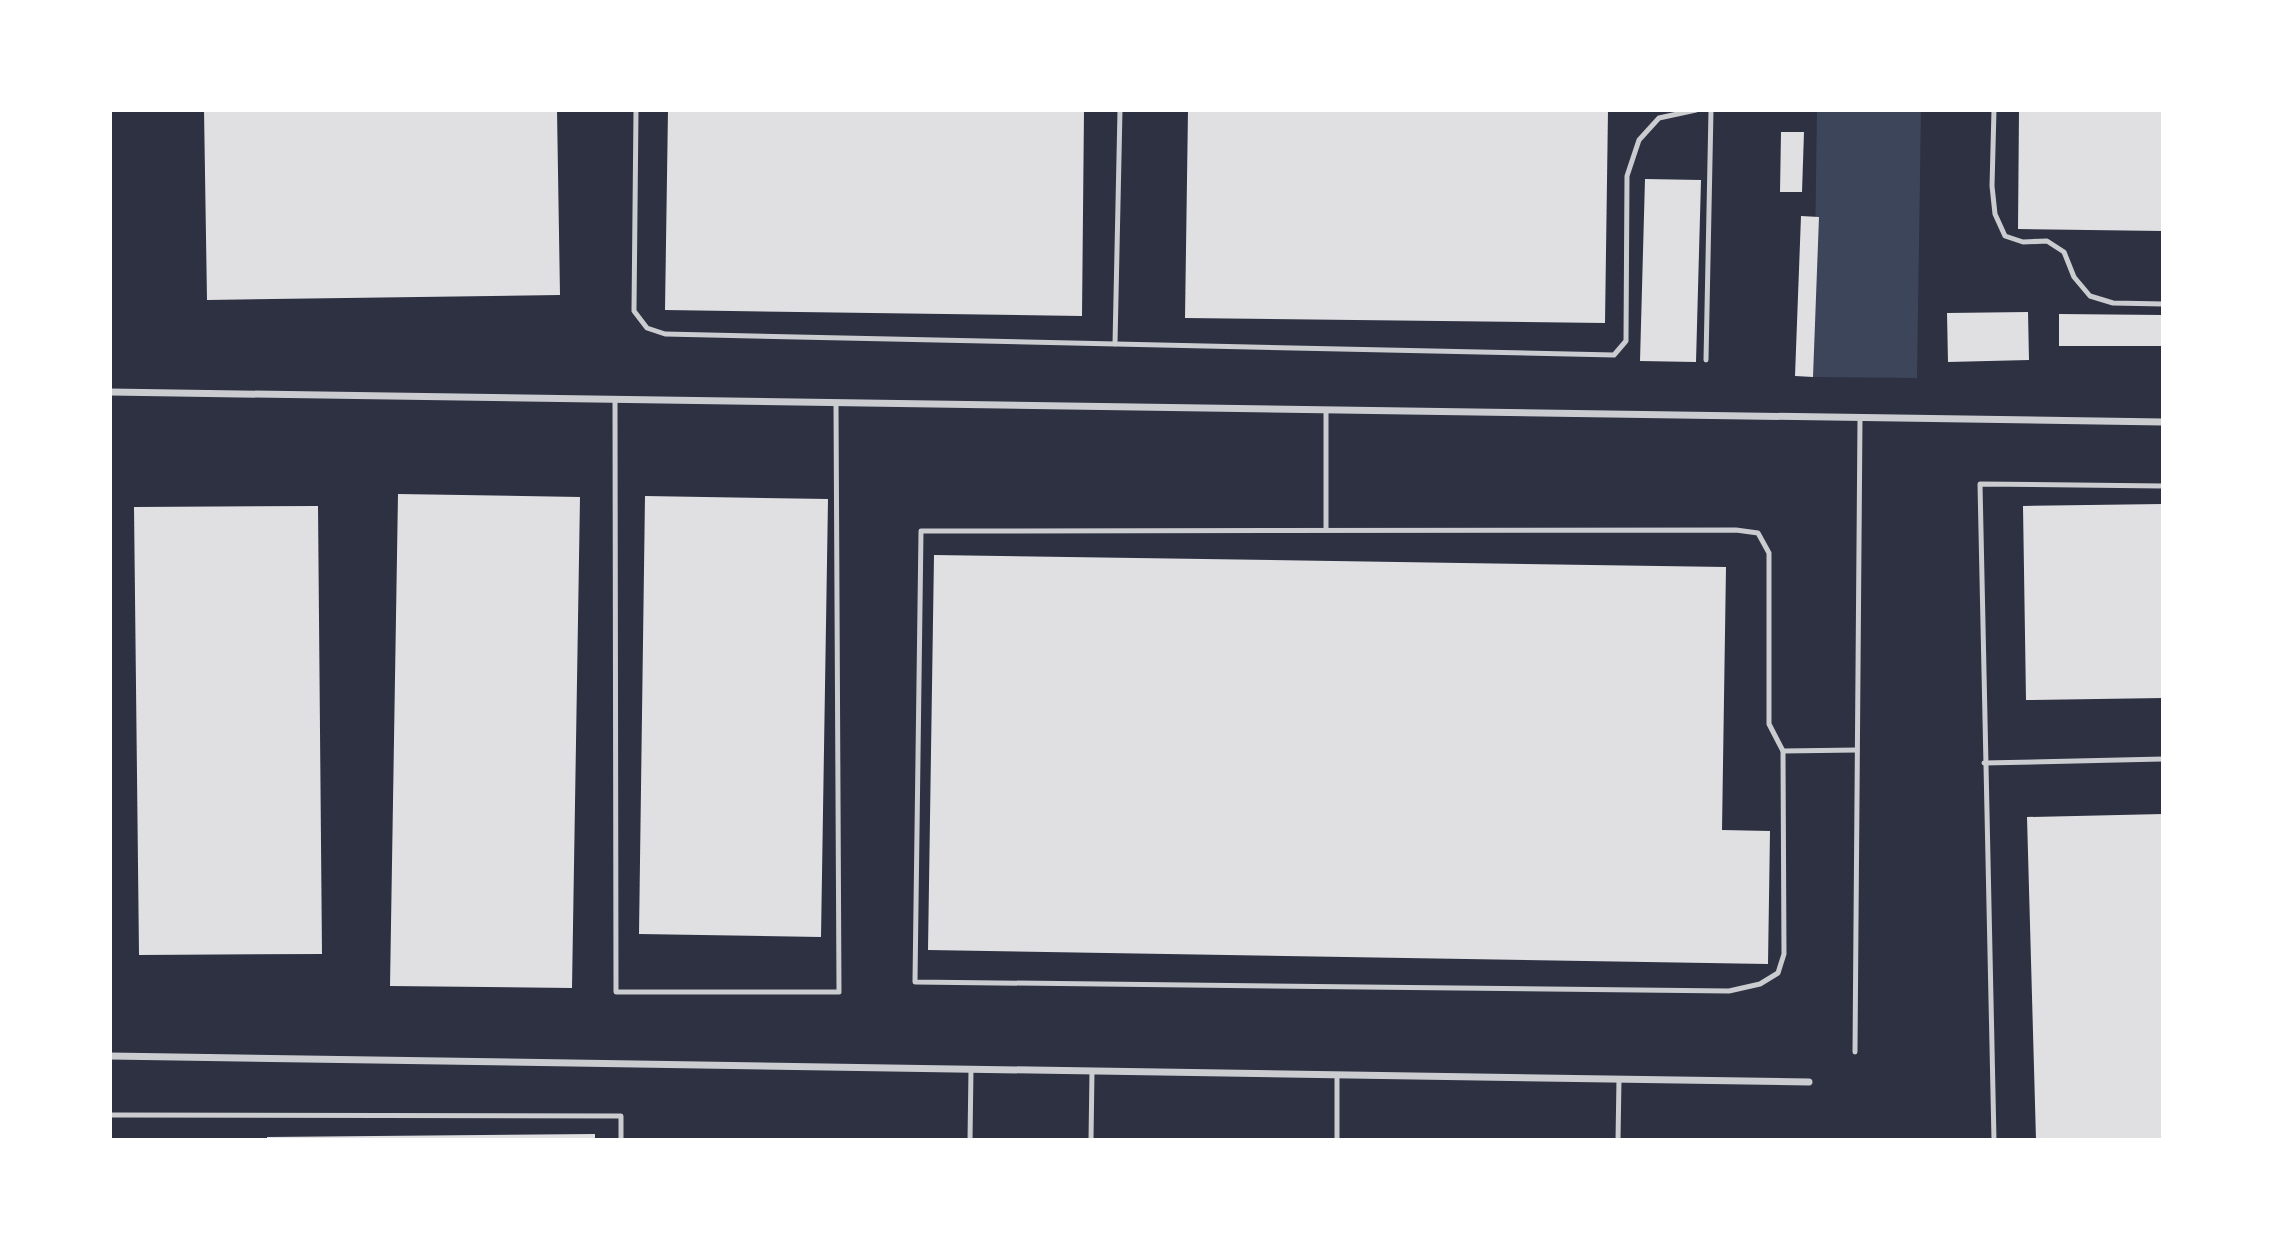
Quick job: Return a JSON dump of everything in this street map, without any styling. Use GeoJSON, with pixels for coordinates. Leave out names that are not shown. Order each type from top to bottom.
{"type":"FeatureCollection","features":[{"type":"Feature","properties":{"kind":"street"},"geometry":{"type":"LineString","coordinates":[[110,391],[2163,422]]}},
{"type":"Feature","properties":{"kind":"street"},"geometry":{"type":"LineString","coordinates":[[110,1056],[1809,1082]]}},
{"type":"Feature","properties":{"kind":"lane"},"geometry":{"type":"LineString","coordinates":[[636,110],[634,311],[647,328],[665,334],[1614,355],[1626,341],[1627,176],[1639,140],[1660,118],[1696,110]]}},
{"type":"Feature","properties":{"kind":"lane"},"geometry":{"type":"LineString","coordinates":[[1115,344],[1120,110]]}},
{"type":"Feature","properties":{"kind":"lane"},"geometry":{"type":"LineString","coordinates":[[1706,360],[1711,110]]}},
{"type":"Feature","properties":{"kind":"lane"},"geometry":{"type":"LineString","coordinates":[[1994,110],[1994,205],[2005,236],[2023,242],[2047,241],[2063,252],[2074,278],[2090,296],[2113,303],[2163,304]]}},
{"type":"Feature","properties":{"kind":"lane"},"geometry":{"type":"LineString","coordinates":[[615,399],[616,992],[839,992],[836,402]]}},
{"type":"Feature","properties":{"kind":"lane"},"geometry":{"type":"LineString","coordinates":[[1326,410],[1326,530]]}},
{"type":"Feature","properties":{"kind":"lane"},"geometry":{"type":"LineString","coordinates":[[1855,1052],[1860,418]]}},
{"type":"Feature","properties":{"kind":"lane"},"geometry":{"type":"LineString","coordinates":[[1993,1140],[1980,484],[2163,486]]}},
{"type":"Feature","properties":{"kind":"lane"},"geometry":{"type":"LineString","coordinates":[[1736,530],[1758,533],[1769,553],[1769,724],[1783,751],[1784,954],[1778,973],[1760,984],[1729,991],[915,982],[921,531],[1736,530]]}},
{"type":"Feature","properties":{"kind":"lane"},"geometry":{"type":"LineString","coordinates":[[1783,751],[1857,750]]}},
{"type":"Feature","properties":{"kind":"lane"},"geometry":{"type":"LineString","coordinates":[[1984,763],[2163,759]]}},
{"type":"Feature","properties":{"kind":"lane"},"geometry":{"type":"LineString","coordinates":[[970,1140],[971,1069]]}},
{"type":"Feature","properties":{"kind":"lane"},"geometry":{"type":"LineString","coordinates":[[1091,1140],[1092,1071]]}},
{"type":"Feature","properties":{"kind":"lane"},"geometry":{"type":"LineString","coordinates":[[1337,1075],[1337,1140]]}},
{"type":"Feature","properties":{"kind":"lane"},"geometry":{"type":"LineString","coordinates":[[1618,1140],[1619,1079]]}},
{"type":"Feature","properties":{"kind":"lane"},"geometry":{"type":"LineString","coordinates":[[110,1115],[621,1116],[621,1140]]}},
{"type":"Feature","properties":{"kind":"shaded area"},"geometry":{"type":"Polygon","coordinates":[[[1817,110],[1921,110],[1917,378],[1813,377],[1817,110]]]}},
{"type":"Feature","properties":{"kind":"building"},"geometry":{"type":"Polygon","coordinates":[[[204,110],[557,110],[560,295],[207,300],[204,110]]]}},
{"type":"Feature","properties":{"kind":"building"},"geometry":{"type":"Polygon","coordinates":[[[668,110],[1084,110],[1082,316],[665,310],[668,110]]]}},
{"type":"Feature","properties":{"kind":"building"},"geometry":{"type":"Polygon","coordinates":[[[1188,110],[1608,110],[1605,323],[1185,318],[1188,110]]]}},
{"type":"Feature","properties":{"kind":"building"},"geometry":{"type":"Polygon","coordinates":[[[2019,110],[2163,110],[2163,231],[2018,229],[2019,110]]]}},
{"type":"Feature","properties":{"kind":"building"},"geometry":{"type":"Polygon","coordinates":[[[1781,132],[1804,132],[1802,192],[1780,192],[1781,132]]]}},
{"type":"Feature","properties":{"kind":"building"},"geometry":{"type":"Polygon","coordinates":[[[1645,179],[1701,180],[1696,362],[1640,361],[1645,179]]]}},
{"type":"Feature","properties":{"kind":"building"},"geometry":{"type":"Polygon","coordinates":[[[1801,216],[1819,217],[1813,377],[1795,376],[1801,216]]]}},
{"type":"Feature","properties":{"kind":"building"},"geometry":{"type":"Polygon","coordinates":[[[2028,312],[2029,360],[1948,362],[1947,313],[2028,312]]]}},
{"type":"Feature","properties":{"kind":"building"},"geometry":{"type":"Polygon","coordinates":[[[2059,314],[2163,315],[2163,346],[2059,346],[2059,314]]]}},
{"type":"Feature","properties":{"kind":"building"},"geometry":{"type":"Polygon","coordinates":[[[398,494],[580,497],[572,988],[390,986],[398,494]]]}},
{"type":"Feature","properties":{"kind":"building"},"geometry":{"type":"Polygon","coordinates":[[[645,496],[828,499],[821,937],[639,934],[645,496]]]}},
{"type":"Feature","properties":{"kind":"building"},"geometry":{"type":"Polygon","coordinates":[[[2163,504],[2163,698],[2026,700],[2023,506],[2163,504]]]}},
{"type":"Feature","properties":{"kind":"building"},"geometry":{"type":"Polygon","coordinates":[[[318,506],[322,954],[139,955],[134,507],[318,506]]]}},
{"type":"Feature","properties":{"kind":"building"},"geometry":{"type":"Polygon","coordinates":[[[934,555],[1726,567],[1722,830],[1770,831],[1768,964],[928,950],[934,555]]]}},
{"type":"Feature","properties":{"kind":"building"},"geometry":{"type":"Polygon","coordinates":[[[2163,814],[2163,1140],[2036,1140],[2027,817],[2163,814]]]}},
{"type":"Feature","properties":{"kind":"building"},"geometry":{"type":"Polygon","coordinates":[[[595,1134],[595,1140],[267,1140],[267,1137],[595,1134]]]}}]}
